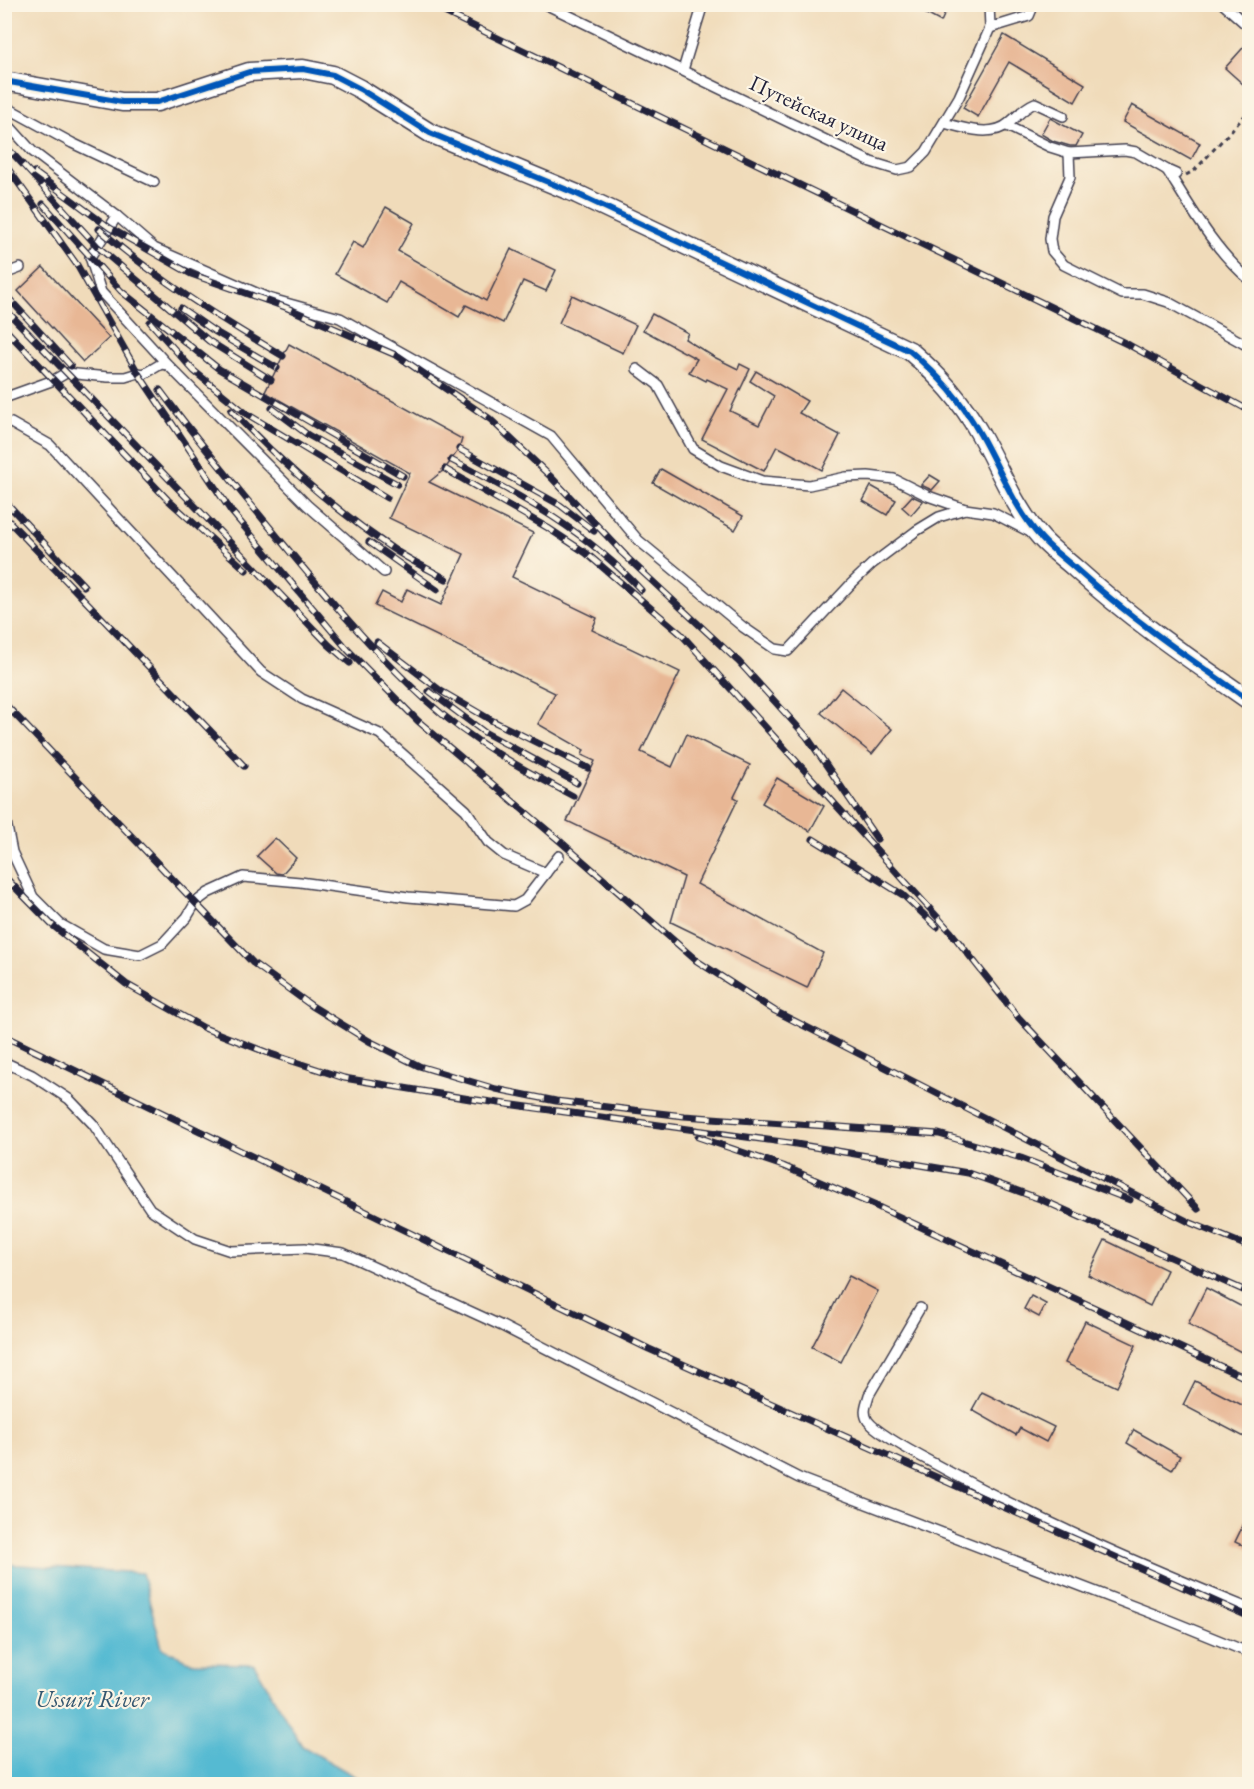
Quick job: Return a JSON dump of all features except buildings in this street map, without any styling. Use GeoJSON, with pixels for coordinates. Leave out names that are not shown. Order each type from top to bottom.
{"type":"FeatureCollection","features":[{"type":"Feature","properties":{"kind":"street"},"geometry":{"type":"LineString","coordinates":[[4,81],[122,102],[157,102],[249,72],[303,69],[333,75],[360,89],[430,133],[577,194],[910,351],[939,375],[953,392],[980,433],[1015,503],[1042,538],[1116,603],[1171,646],[1250,701]]}},
{"type":"Feature","properties":{"kind":"lane","name":"Путейская улица"},"geometry":{"type":"LineString","coordinates":[[545,4],[871,162],[897,170],[910,167],[926,152],[959,97],[990,28],[989,4]]}},
{"type":"Feature","properties":{"kind":"lane"},"geometry":{"type":"LineString","coordinates":[[683,70],[703,4]]}},
{"type":"Feature","properties":{"kind":"lane"},"geometry":{"type":"LineString","coordinates":[[990,28],[1029,16],[1034,4]]}},
{"type":"Feature","properties":{"kind":"lane"},"geometry":{"type":"LineString","coordinates":[[1223,4],[1250,28]]}},
{"type":"Feature","properties":{"kind":"lane"},"geometry":{"type":"LineString","coordinates":[[944,123],[987,131],[1007,126],[1024,107],[1035,103],[1063,117]]}},
{"type":"Feature","properties":{"kind":"lane"},"geometry":{"type":"LineString","coordinates":[[4,106],[72,143],[154,182]]}},
{"type":"Feature","properties":{"kind":"lane"},"geometry":{"type":"LineString","coordinates":[[4,120],[33,151],[117,216],[154,248],[268,298],[340,318],[551,436],[638,540],[743,627],[775,649],[788,651],[799,642],[872,564],[939,517],[966,509]]}},
{"type":"Feature","properties":{"kind":"lane"},"geometry":{"type":"LineString","coordinates":[[1007,126],[1050,147],[1070,153],[1125,150],[1136,152],[1171,172],[1191,207],[1234,267],[1250,280]]}},
{"type":"Feature","properties":{"kind":"lane"},"geometry":{"type":"LineString","coordinates":[[1070,153],[1070,177],[1053,216],[1050,239],[1052,251],[1064,265],[1122,294],[1143,294],[1168,302],[1250,347]]}},
{"type":"Feature","properties":{"kind":"lane"},"geometry":{"type":"LineString","coordinates":[[117,216],[90,256],[101,292],[168,365],[307,504],[384,572]]}},
{"type":"Feature","properties":{"kind":"lane"},"geometry":{"type":"LineString","coordinates":[[4,271],[20,268]]}},
{"type":"Feature","properties":{"kind":"lane"},"geometry":{"type":"LineString","coordinates":[[4,398],[54,380],[66,373],[125,377],[138,373],[144,374],[161,364],[168,365]]}},
{"type":"Feature","properties":{"kind":"lane"},"geometry":{"type":"LineString","coordinates":[[637,369],[658,385],[693,449],[721,466],[762,482],[809,484],[846,477],[868,476],[894,479],[928,496],[966,509],[993,513],[1042,538]]}},
{"type":"Feature","properties":{"kind":"lane"},"geometry":{"type":"LineString","coordinates":[[4,422],[11,423],[50,445],[261,672],[302,699],[380,734],[466,810],[488,842],[504,855],[546,873]]}},
{"type":"Feature","properties":{"kind":"lane"},"geometry":{"type":"LineString","coordinates":[[4,812],[12,852],[33,897],[60,924],[104,949],[140,955],[162,944],[187,917],[196,902],[208,893],[243,877],[300,882],[408,897],[514,906],[525,900],[559,856]]}},
{"type":"Feature","properties":{"kind":"lane"},"geometry":{"type":"LineString","coordinates":[[4,1062],[32,1075],[69,1099],[93,1124],[150,1209],[195,1239],[231,1251],[305,1248],[343,1253],[502,1326],[799,1478],[1250,1653]]}},
{"type":"Feature","properties":{"kind":"lane"},"geometry":{"type":"LineString","coordinates":[[920,1308],[869,1395],[865,1408],[869,1422],[904,1447],[997,1498],[1250,1609]]}},
{"type":"Feature","properties":{"kind":"path"},"geometry":{"type":"LineString","coordinates":[[1171,172],[1184,176],[1195,170],[1250,110]]}},
{"type":"Feature","properties":{"kind":"water","name":"Ussuri River"},"geometry":{"type":"Polygon","coordinates":[[[5,1564],[142,1573],[162,1648],[193,1663],[254,1664],[302,1746],[368,1784],[5,1784],[5,1564]]]}},
{"type":"Feature","properties":{"kind":"railway"},"geometry":{"type":"LineString","coordinates":[[428,4],[1129,345],[1250,411]]}},
{"type":"Feature","properties":{"kind":"railway"},"geometry":{"type":"LineString","coordinates":[[4,144],[98,247],[209,341],[271,380]]}},
{"type":"Feature","properties":{"kind":"railway"},"geometry":{"type":"LineString","coordinates":[[4,163],[77,265],[138,373],[231,511],[348,650],[418,721],[697,961],[775,1011],[1191,1223],[1250,1247]]}},
{"type":"Feature","properties":{"kind":"railway"},"geometry":{"type":"LineString","coordinates":[[34,172],[110,228],[191,274],[285,307],[398,356],[490,419],[550,476],[626,556]]}},
{"type":"Feature","properties":{"kind":"railway"},"geometry":{"type":"LineString","coordinates":[[43,204],[121,291],[219,369],[403,476]]}},
{"type":"Feature","properties":{"kind":"railway"},"geometry":{"type":"LineString","coordinates":[[99,229],[188,297],[283,356]]}},
{"type":"Feature","properties":{"kind":"railway"},"geometry":{"type":"LineString","coordinates":[[4,293],[71,366]]}},
{"type":"Feature","properties":{"kind":"railway"},"geometry":{"type":"LineString","coordinates":[[4,308],[329,645],[350,663]]}},
{"type":"Feature","properties":{"kind":"railway"},"geometry":{"type":"LineString","coordinates":[[181,308],[214,331],[277,368]]}},
{"type":"Feature","properties":{"kind":"railway"},"geometry":{"type":"LineString","coordinates":[[150,322],[194,371],[247,414],[387,498]]}},
{"type":"Feature","properties":{"kind":"railway"},"geometry":{"type":"LineString","coordinates":[[4,328],[168,500],[246,570]]}},
{"type":"Feature","properties":{"kind":"railway"},"geometry":{"type":"LineString","coordinates":[[160,390],[305,570],[344,616],[406,681],[444,716],[479,742],[573,796]]}},
{"type":"Feature","properties":{"kind":"railway"},"geometry":{"type":"LineString","coordinates":[[272,408],[308,435],[397,484]]}},
{"type":"Feature","properties":{"kind":"railway"},"geometry":{"type":"LineString","coordinates":[[231,410],[288,466],[350,518],[393,549],[446,579]]}},
{"type":"Feature","properties":{"kind":"railway"},"geometry":{"type":"LineString","coordinates":[[459,449],[560,505],[594,531]]}},
{"type":"Feature","properties":{"kind":"railway"},"geometry":{"type":"LineString","coordinates":[[451,460],[552,516],[599,550],[641,590]]}},
{"type":"Feature","properties":{"kind":"railway"},"geometry":{"type":"LineString","coordinates":[[445,469],[548,528],[586,553],[681,634],[950,931],[1018,1017],[1198,1209]]}},
{"type":"Feature","properties":{"kind":"railway"},"geometry":{"type":"LineString","coordinates":[[4,500],[84,586]]}},
{"type":"Feature","properties":{"kind":"railway"},"geometry":{"type":"LineString","coordinates":[[4,516],[244,766]]}},
{"type":"Feature","properties":{"kind":"railway"},"geometry":{"type":"LineString","coordinates":[[369,542],[437,590]]}},
{"type":"Feature","properties":{"kind":"railway"},"geometry":{"type":"LineString","coordinates":[[620,551],[739,662],[807,737],[877,839]]}},
{"type":"Feature","properties":{"kind":"railway"},"geometry":{"type":"LineString","coordinates":[[377,642],[441,691],[491,720],[588,768]]}},
{"type":"Feature","properties":{"kind":"railway"},"geometry":{"type":"LineString","coordinates":[[429,691],[484,732],[577,783]]}},
{"type":"Feature","properties":{"kind":"railway"},"geometry":{"type":"LineString","coordinates":[[4,703],[253,963],[312,1006],[369,1041],[419,1066],[496,1089],[556,1101],[684,1116],[939,1134],[1021,1158],[1130,1200]]}},
{"type":"Feature","properties":{"kind":"railway"},"geometry":{"type":"LineString","coordinates":[[813,839],[903,895],[937,927]]}},
{"type":"Feature","properties":{"kind":"railway"},"geometry":{"type":"LineString","coordinates":[[4,876],[51,924],[126,984],[204,1028],[271,1054],[344,1078],[470,1099],[790,1143],[968,1173],[1040,1199],[1250,1293]]}},
{"type":"Feature","properties":{"kind":"railway"},"geometry":{"type":"LineString","coordinates":[[4,1036],[649,1349],[1250,1617]]}},
{"type":"Feature","properties":{"kind":"railway"},"geometry":{"type":"LineString","coordinates":[[698,1137],[783,1166],[876,1206],[1250,1380]]}},
{"type":"Feature","properties":{"kind":"cycle path"},"geometry":{"type":"LineString","coordinates":[[4,81],[122,102],[157,102],[249,72],[303,69],[333,75],[360,89],[430,133],[577,194],[910,351],[931,370],[965,410],[1015,501],[1046,543],[1139,621],[1250,701]]}}]}
